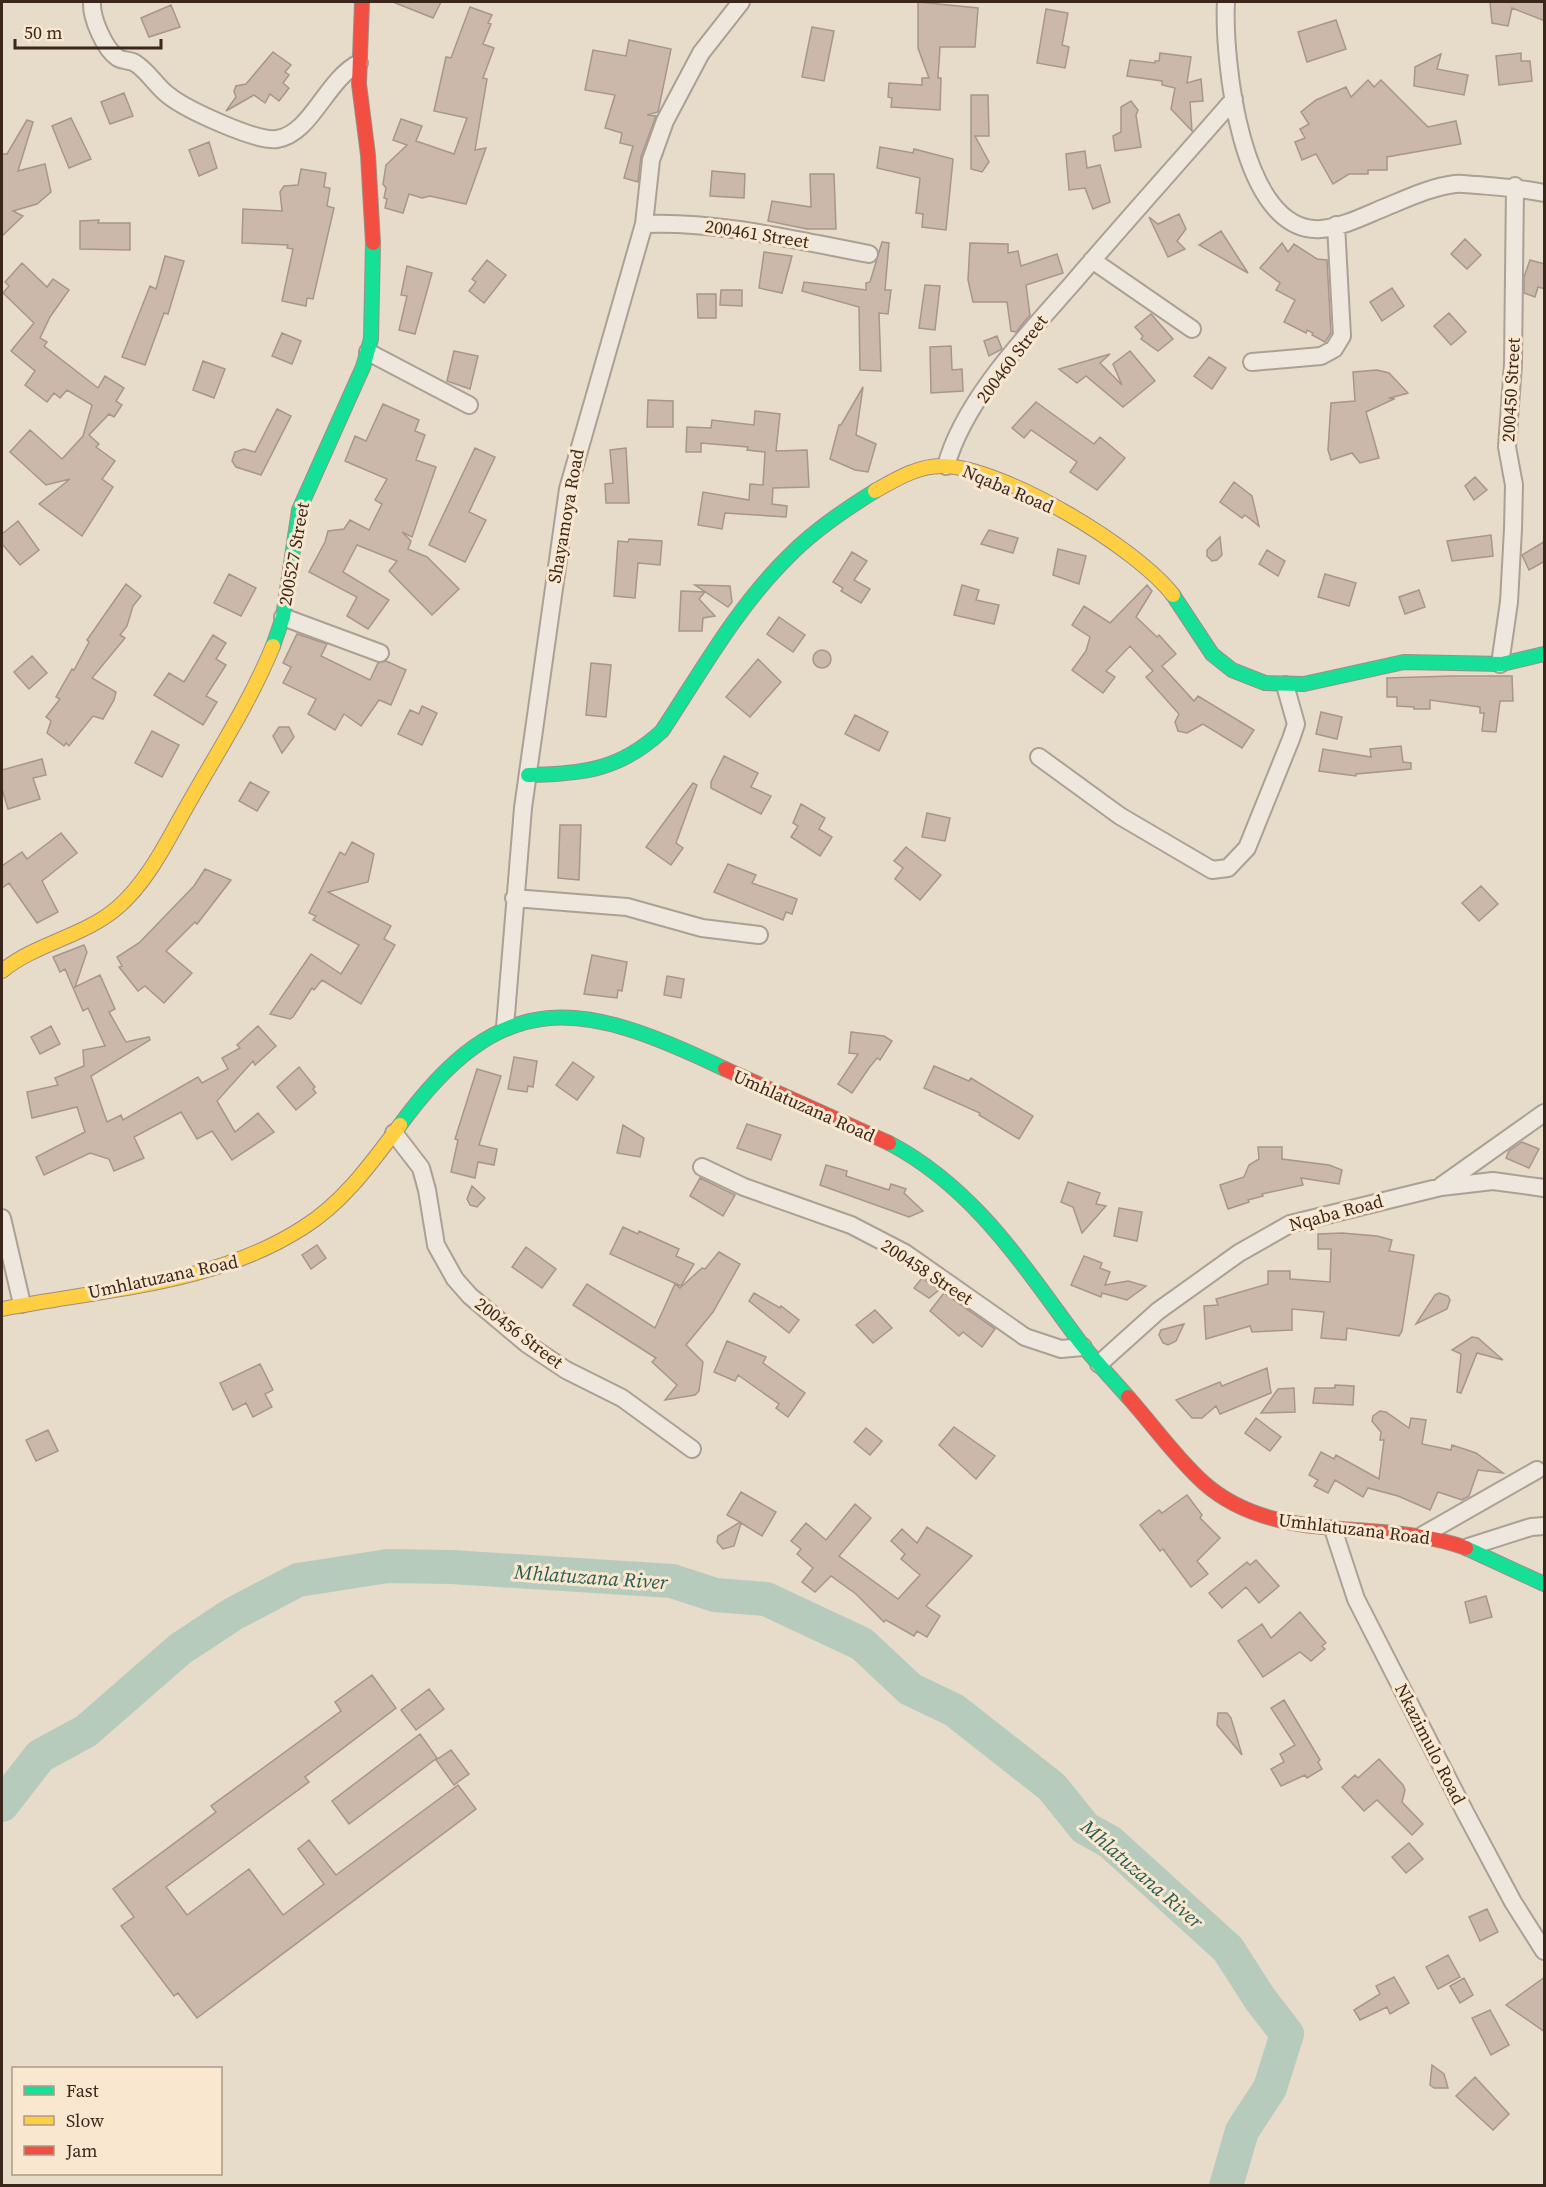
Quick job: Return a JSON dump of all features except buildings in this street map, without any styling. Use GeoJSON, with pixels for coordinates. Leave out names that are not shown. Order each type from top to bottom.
{"type":"FeatureCollection","features":[{"type":"Feature","properties":{"kind":"street"},"geometry":{"type":"LineString","coordinates":[[92,2],[91,14],[98,30],[117,58],[135,63],[169,96],[255,138],[277,139],[292,134],[310,118],[336,80],[347,69],[359,63]]}},
{"type":"Feature","properties":{"kind":"street","name":"200527 Street"},"geometry":{"type":"LineString","coordinates":[[2,971],[20,957],[93,925],[117,908],[145,877],[256,685],[283,617],[299,510],[368,352],[374,301],[374,259],[359,63],[362,2]]}},
{"type":"Feature","properties":{"kind":"street","name":"Shayamoya Road"},"geometry":{"type":"LineString","coordinates":[[504,1027],[514,898],[528,775],[567,489],[644,224],[651,160],[665,121],[701,54],[741,2]]}},
{"type":"Feature","properties":{"kind":"street"},"geometry":{"type":"LineString","coordinates":[[1226,2],[1226,50],[1234,99],[1248,158],[1268,199],[1287,217],[1308,228],[1321,229],[1436,188],[1458,183],[1515,186],[1545,193]]}},
{"type":"Feature","properties":{"kind":"street","name":"200460 Street"},"geometry":{"type":"LineString","coordinates":[[946,466],[951,448],[997,373],[1092,260],[1234,99]]}},
{"type":"Feature","properties":{"kind":"street","name":"200450 Street"},"geometry":{"type":"LineString","coordinates":[[1500,664],[1509,602],[1513,529],[1514,485],[1507,447],[1513,374],[1515,186]]}},
{"type":"Feature","properties":{"kind":"street","name":"200461 Street"},"geometry":{"type":"LineString","coordinates":[[644,224],[681,223],[734,229],[869,254]]}},
{"type":"Feature","properties":{"kind":"street"},"geometry":{"type":"LineString","coordinates":[[1252,362],[1320,356],[1334,349],[1342,336],[1336,225]]}},
{"type":"Feature","properties":{"kind":"street"},"geometry":{"type":"LineString","coordinates":[[1092,260],[1192,329]]}},
{"type":"Feature","properties":{"kind":"street"},"geometry":{"type":"LineString","coordinates":[[368,352],[469,405]]}},
{"type":"Feature","properties":{"kind":"street","name":"Nqaba Road"},"geometry":{"type":"LineString","coordinates":[[528,775],[584,773],[603,769],[635,755],[649,745],[662,731],[749,603],[780,565],[831,520],[879,488],[917,470],[946,466],[967,470],[1007,485],[1092,527],[1139,560],[1176,599],[1206,651],[1224,666],[1248,678],[1286,685],[1324,681],[1378,666],[1403,662],[1446,660],[1500,664],[1545,654]]}},
{"type":"Feature","properties":{"kind":"street"},"geometry":{"type":"LineString","coordinates":[[283,617],[380,653]]}},
{"type":"Feature","properties":{"kind":"street"},"geometry":{"type":"LineString","coordinates":[[1039,757],[1120,816],[1197,864],[1212,870],[1228,868],[1247,848],[1292,739],[1296,724],[1286,685]]}},
{"type":"Feature","properties":{"kind":"street"},"geometry":{"type":"LineString","coordinates":[[514,898],[627,907],[702,928],[759,935]]}},
{"type":"Feature","properties":{"kind":"street","name":"Umhlatuzana Road"},"geometry":{"type":"LineString","coordinates":[[2,1309],[186,1275],[258,1255],[312,1224],[363,1174],[433,1080],[472,1045],[504,1027],[539,1018],[560,1017],[607,1023],[660,1040],[883,1141],[929,1166],[965,1197],[1020,1259],[1083,1347],[1204,1483],[1216,1492],[1274,1520],[1333,1529],[1423,1535],[1468,1547],[1545,1584]]}},
{"type":"Feature","properties":{"kind":"street"},"geometry":{"type":"LineString","coordinates":[[1441,1187],[1545,1113]]}},
{"type":"Feature","properties":{"kind":"street","name":"200456 Street"},"geometry":{"type":"LineString","coordinates":[[394,1133],[421,1168],[436,1245],[455,1279],[470,1296],[528,1344],[566,1370],[622,1398],[692,1449]]}},
{"type":"Feature","properties":{"kind":"street","name":"200458 Street"},"geometry":{"type":"LineString","coordinates":[[702,1167],[744,1186],[851,1226],[905,1253],[1025,1337],[1061,1349],[1083,1347]]}},
{"type":"Feature","properties":{"kind":"street","name":"Nqaba Road"},"geometry":{"type":"LineString","coordinates":[[1099,1364],[1158,1311],[1239,1253],[1280,1229],[1324,1215],[1441,1187],[1493,1181],[1545,1188]]}},
{"type":"Feature","properties":{"kind":"street"},"geometry":{"type":"LineString","coordinates":[[2,1218],[22,1304]]}},
{"type":"Feature","properties":{"kind":"street"},"geometry":{"type":"LineString","coordinates":[[1423,1535],[1537,1470]]}},
{"type":"Feature","properties":{"kind":"street"},"geometry":{"type":"LineString","coordinates":[[1468,1547],[1531,1527],[1545,1526]]}},
{"type":"Feature","properties":{"kind":"street","name":"Nkazimulo Road"},"geometry":{"type":"LineString","coordinates":[[1333,1529],[1356,1599],[1513,1902],[1545,1951]]}},
{"type":"Feature","properties":{"kind":"waterway","name":"Mhlatuzana River"},"geometry":{"type":"LineString","coordinates":[[2,1805],[40,1756],[86,1731],[180,1649],[233,1614],[298,1580],[388,1566],[452,1567],[672,1581],[715,1595],[766,1599],[862,1644],[910,1689],[954,1710],[1052,1787],[1085,1828],[1110,1842],[1228,1949],[1260,1999],[1287,2034],[1270,2088],[1242,2131],[1226,2186]]}},
{"type":"Feature","properties":{"kind":"traffic: fast"},"geometry":{"type":"LineString","coordinates":[[273,646],[283,617],[299,510],[363,367],[371,339],[373,243]]}},
{"type":"Feature","properties":{"kind":"traffic: fast"},"geometry":{"type":"LineString","coordinates":[[528,775],[583,771],[616,762],[646,744],[662,731],[736,618],[770,576],[818,530],[875,491]]}},
{"type":"Feature","properties":{"kind":"traffic: fast"},"geometry":{"type":"LineString","coordinates":[[1173,595],[1212,654],[1232,670],[1265,683],[1304,684],[1404,662],[1502,664],[1544,654]]}},
{"type":"Feature","properties":{"kind":"traffic: fast"},"geometry":{"type":"LineString","coordinates":[[400,1125],[438,1079],[474,1047],[510,1027],[547,1018],[586,1019],[628,1029],[674,1046],[725,1069]]}},
{"type":"Feature","properties":{"kind":"traffic: fast"},"geometry":{"type":"LineString","coordinates":[[889,1143],[920,1161],[947,1183],[996,1231],[1086,1349],[1128,1397]]}},
{"type":"Feature","properties":{"kind":"traffic: fast"},"geometry":{"type":"LineString","coordinates":[[1466,1548],[1544,1584]]}},
{"type":"Feature","properties":{"kind":"traffic: slow"},"geometry":{"type":"LineString","coordinates":[[875,491],[908,474],[935,466],[970,470],[1000,480],[1067,513],[1100,534],[1130,555],[1173,595]]}},
{"type":"Feature","properties":{"kind":"traffic: slow"},"geometry":{"type":"LineString","coordinates":[[2,971],[30,953],[104,918],[129,897],[140,884],[235,724],[273,646]]}},
{"type":"Feature","properties":{"kind":"traffic: slow"},"geometry":{"type":"LineString","coordinates":[[2,1309],[158,1282],[196,1273],[270,1246],[304,1227],[332,1206],[379,1153],[400,1125]]}},
{"type":"Feature","properties":{"kind":"traffic: jam"},"geometry":{"type":"LineString","coordinates":[[362,2],[359,84],[368,155],[373,243]]}},
{"type":"Feature","properties":{"kind":"traffic: jam"},"geometry":{"type":"LineString","coordinates":[[725,1069],[889,1143]]}},
{"type":"Feature","properties":{"kind":"traffic: jam"},"geometry":{"type":"LineString","coordinates":[[1128,1397],[1194,1473],[1232,1503],[1264,1516],[1296,1524],[1400,1534],[1434,1539],[1466,1548]]}}]}
